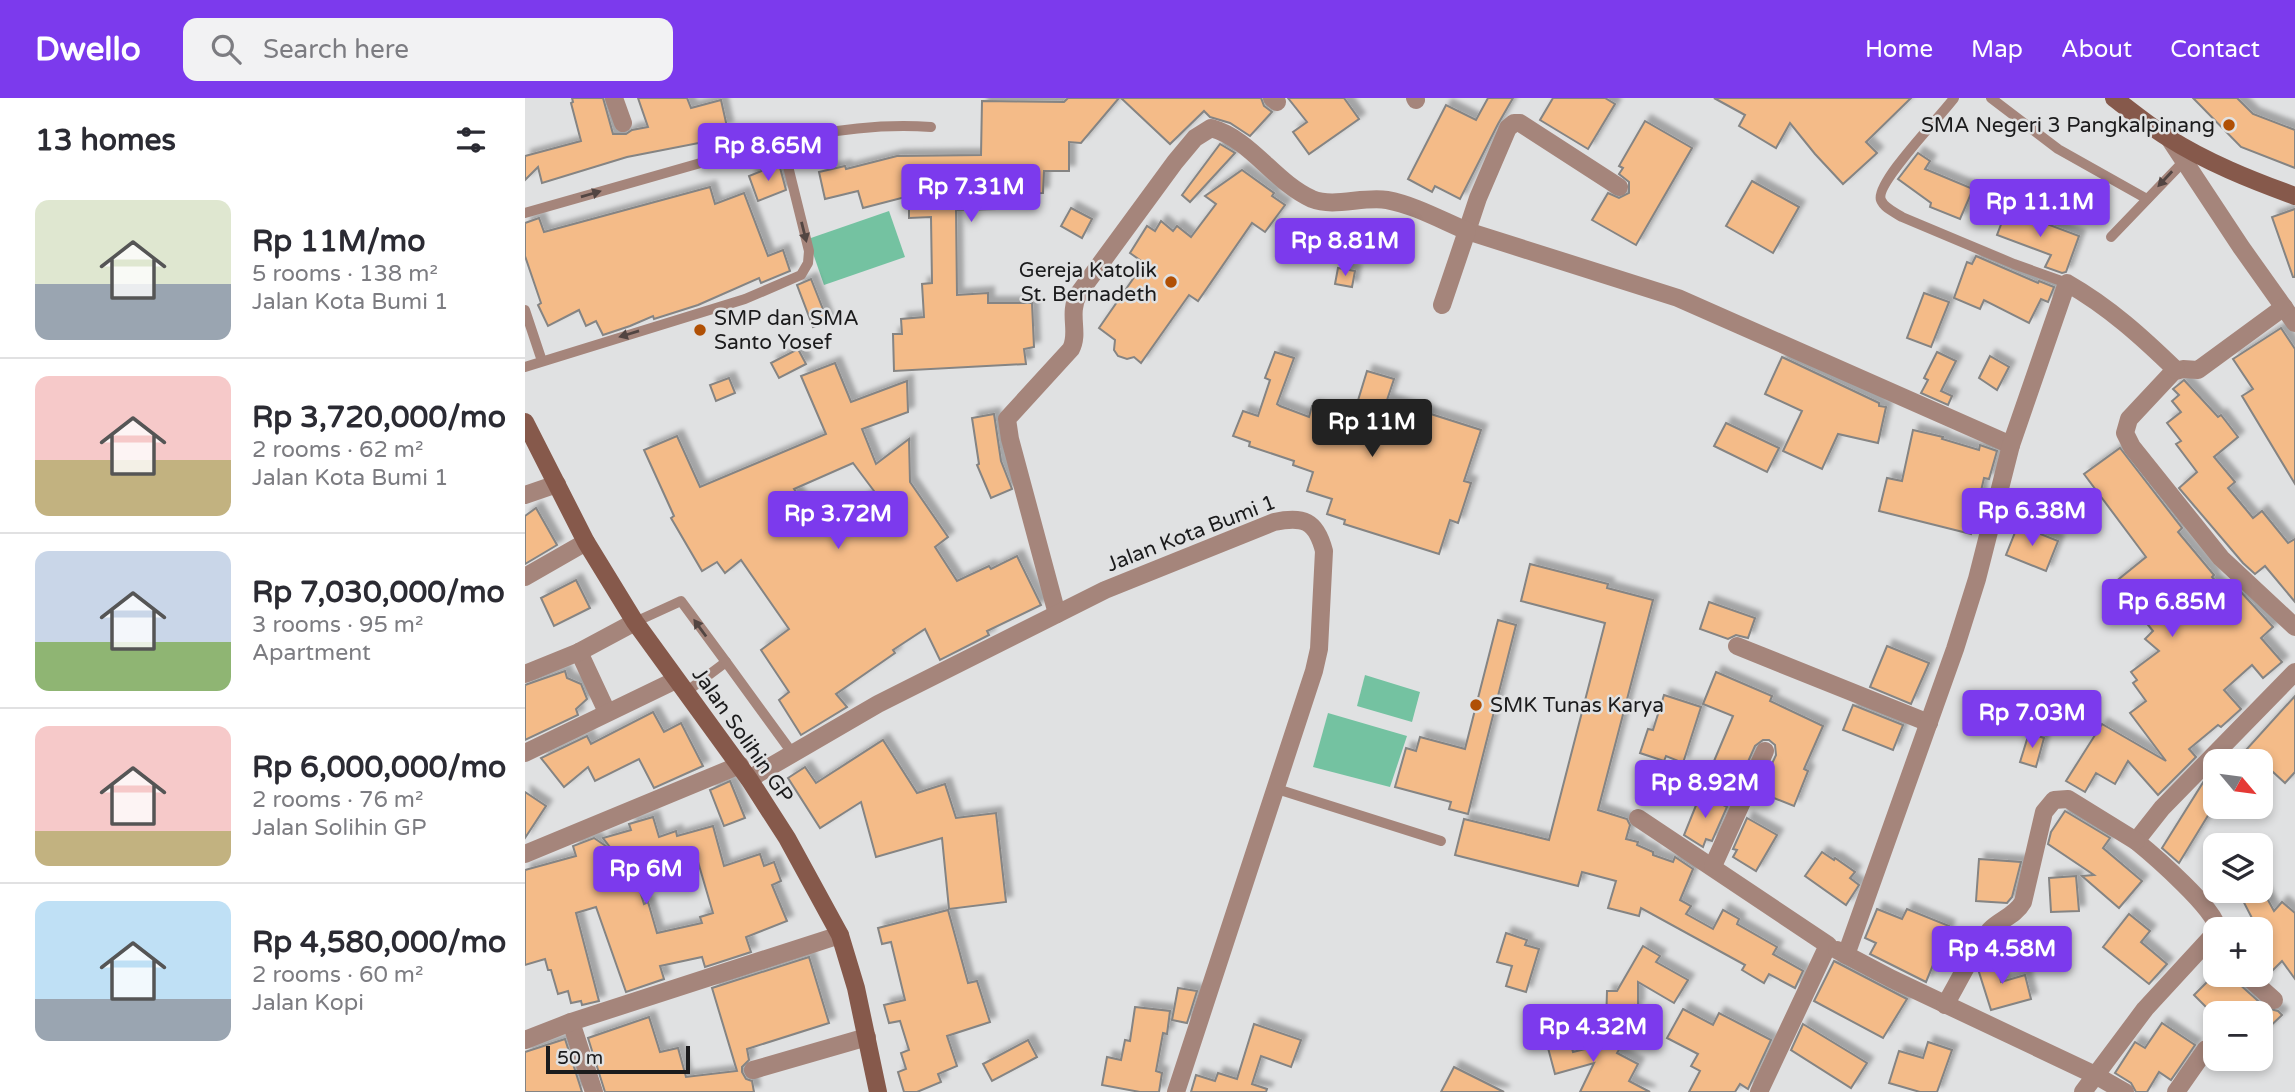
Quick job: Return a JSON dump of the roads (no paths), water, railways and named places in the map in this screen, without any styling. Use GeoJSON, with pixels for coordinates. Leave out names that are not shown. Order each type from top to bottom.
{"type":"FeatureCollection","features":[{"type":"Feature","properties":{"kind":"main road"},"geometry":{"type":"LineString","coordinates":[[2114,98],[2169,138],[2226,169],[2295,196]]}},
{"type":"Feature","properties":{"kind":"main road","name":"Jalan Solihin GP"},"geometry":{"type":"LineString","coordinates":[[525,422],[586,542],[635,622],[745,772],[787,838],[840,934],[856,988],[878,1092]]}},
{"type":"Feature","properties":{"kind":"street"},"geometry":{"type":"LineString","coordinates":[[614,98],[623,123]]}},
{"type":"Feature","properties":{"kind":"street"},"geometry":{"type":"LineString","coordinates":[[1442,305],[1467,230],[1508,128],[1514,123],[1520,123],[1619,187]]}},
{"type":"Feature","properties":{"kind":"street"},"geometry":{"type":"LineString","coordinates":[[1058,614],[1010,439],[1007,419],[1071,349],[1074,342],[1073,307],[1079,293],[1195,138],[1211,128],[1226,132],[1292,187],[1313,200],[1386,200],[1467,230],[1678,298],[2011,445]]}},
{"type":"Feature","properties":{"kind":"street"},"geometry":{"type":"LineString","coordinates":[[2169,138],[2295,323]]}},
{"type":"Feature","properties":{"kind":"street"},"geometry":{"type":"LineString","coordinates":[[1846,954],[1929,723],[1977,579],[2011,445],[2067,283],[2092,297],[2133,328],[2176,370],[2198,370],[2284,307]]}},
{"type":"Feature","properties":{"kind":"street"},"geometry":{"type":"LineString","coordinates":[[2176,370],[2129,419],[2125,433],[2127,440],[2221,558],[2295,627]]}},
{"type":"Feature","properties":{"kind":"street"},"geometry":{"type":"LineString","coordinates":[[525,495],[557,484]]}},
{"type":"Feature","properties":{"kind":"street","name":"Jalan Kota Bumi 1"},"geometry":{"type":"LineString","coordinates":[[525,854],[793,754],[878,704],[1105,590],[1274,522],[1293,518],[1305,521],[1321,538],[1324,551],[1319,649],[1277,789],[1176,1092]]}},
{"type":"Feature","properties":{"kind":"street"},"geometry":{"type":"LineString","coordinates":[[525,577],[586,542]]}},
{"type":"Feature","properties":{"kind":"street"},"geometry":{"type":"LineString","coordinates":[[525,674],[579,652],[635,622]]}},
{"type":"Feature","properties":{"kind":"street"},"geometry":{"type":"LineString","coordinates":[[1737,646],[1929,723]]}},
{"type":"Feature","properties":{"kind":"street"},"geometry":{"type":"LineString","coordinates":[[579,652],[607,712]]}},
{"type":"Feature","properties":{"kind":"street"},"geometry":{"type":"LineString","coordinates":[[2136,841],[2182,788],[2295,672]]}},
{"type":"Feature","properties":{"kind":"street"},"geometry":{"type":"LineString","coordinates":[[525,753],[607,712],[681,686]]}},
{"type":"Feature","properties":{"kind":"street"},"geometry":{"type":"LineString","coordinates":[[1713,866],[1765,751]]}},
{"type":"Feature","properties":{"kind":"street"},"geometry":{"type":"LineString","coordinates":[[1945,1005],[1987,935],[1997,924],[2018,910],[2023,902],[2044,812],[2054,800],[2068,799],[2136,841],[2186,887],[2213,917]]}},
{"type":"Feature","properties":{"kind":"street"},"geometry":{"type":"LineString","coordinates":[[1638,818],[1828,945],[2125,1092]]}},
{"type":"Feature","properties":{"kind":"street"},"geometry":{"type":"LineString","coordinates":[[525,1040],[840,934]]}},
{"type":"Feature","properties":{"kind":"street"},"geometry":{"type":"LineString","coordinates":[[1759,1092],[1828,945]]}},
{"type":"Feature","properties":{"kind":"street"},"geometry":{"type":"LineString","coordinates":[[2083,1092],[2145,1009],[2203,949]]}},
{"type":"Feature","properties":{"kind":"street"},"geometry":{"type":"LineString","coordinates":[[2259,987],[2274,1000]]}},
{"type":"Feature","properties":{"kind":"street"},"geometry":{"type":"LineString","coordinates":[[571,1023],[587,1089]]}},
{"type":"Feature","properties":{"kind":"street"},"geometry":{"type":"LineString","coordinates":[[753,1070],[867,1037]]}},
{"type":"Feature","properties":{"kind":"street"},"geometry":{"type":"LineString","coordinates":[[2176,1092],[2203,1053]]}},
{"type":"Feature","properties":{"kind":"lane"},"geometry":{"type":"LineString","coordinates":[[1954,98],[1887,178],[1880,195],[1881,200],[1887,208],[1902,217],[2067,283]]}},
{"type":"Feature","properties":{"kind":"lane"},"geometry":{"type":"LineString","coordinates":[[1991,98],[2058,149],[2147,199]]}},
{"type":"Feature","properties":{"kind":"lane"},"geometry":{"type":"LineString","coordinates":[[525,213],[819,133],[867,126],[931,127]]}},
{"type":"Feature","properties":{"kind":"lane"},"geometry":{"type":"LineString","coordinates":[[525,367],[745,299],[801,275],[808,263],[809,251],[782,142]]}},
{"type":"Feature","properties":{"kind":"lane"},"geometry":{"type":"LineString","coordinates":[[2111,237],[2184,161]]}},
{"type":"Feature","properties":{"kind":"lane"},"geometry":{"type":"LineString","coordinates":[[525,310],[543,361]]}},
{"type":"Feature","properties":{"kind":"lane"},"geometry":{"type":"LineString","coordinates":[[635,622],[681,601],[793,754]]}},
{"type":"Feature","properties":{"kind":"lane"},"geometry":{"type":"LineString","coordinates":[[681,686],[726,662]]}},
{"type":"Feature","properties":{"kind":"lane"},"geometry":{"type":"LineString","coordinates":[[1277,789],[1441,841]]}},
{"type":"Feature","properties":{"kind":"place","name":"SMA Negeri 3 Pangkalpinang"},"geometry":{"type":"Point","coordinates":[2229,125]}},
{"type":"Feature","properties":{"kind":"place","name":"Gereja Katolik St. Bernadeth"},"geometry":{"type":"Point","coordinates":[1171,282]}},
{"type":"Feature","properties":{"kind":"place","name":"SMP dan SMA Santo Yosef"},"geometry":{"type":"Point","coordinates":[700,330]}},
{"type":"Feature","properties":{"kind":"place","name":"SMK Tunas Karya"},"geometry":{"type":"Point","coordinates":[1476,705]}}]}
